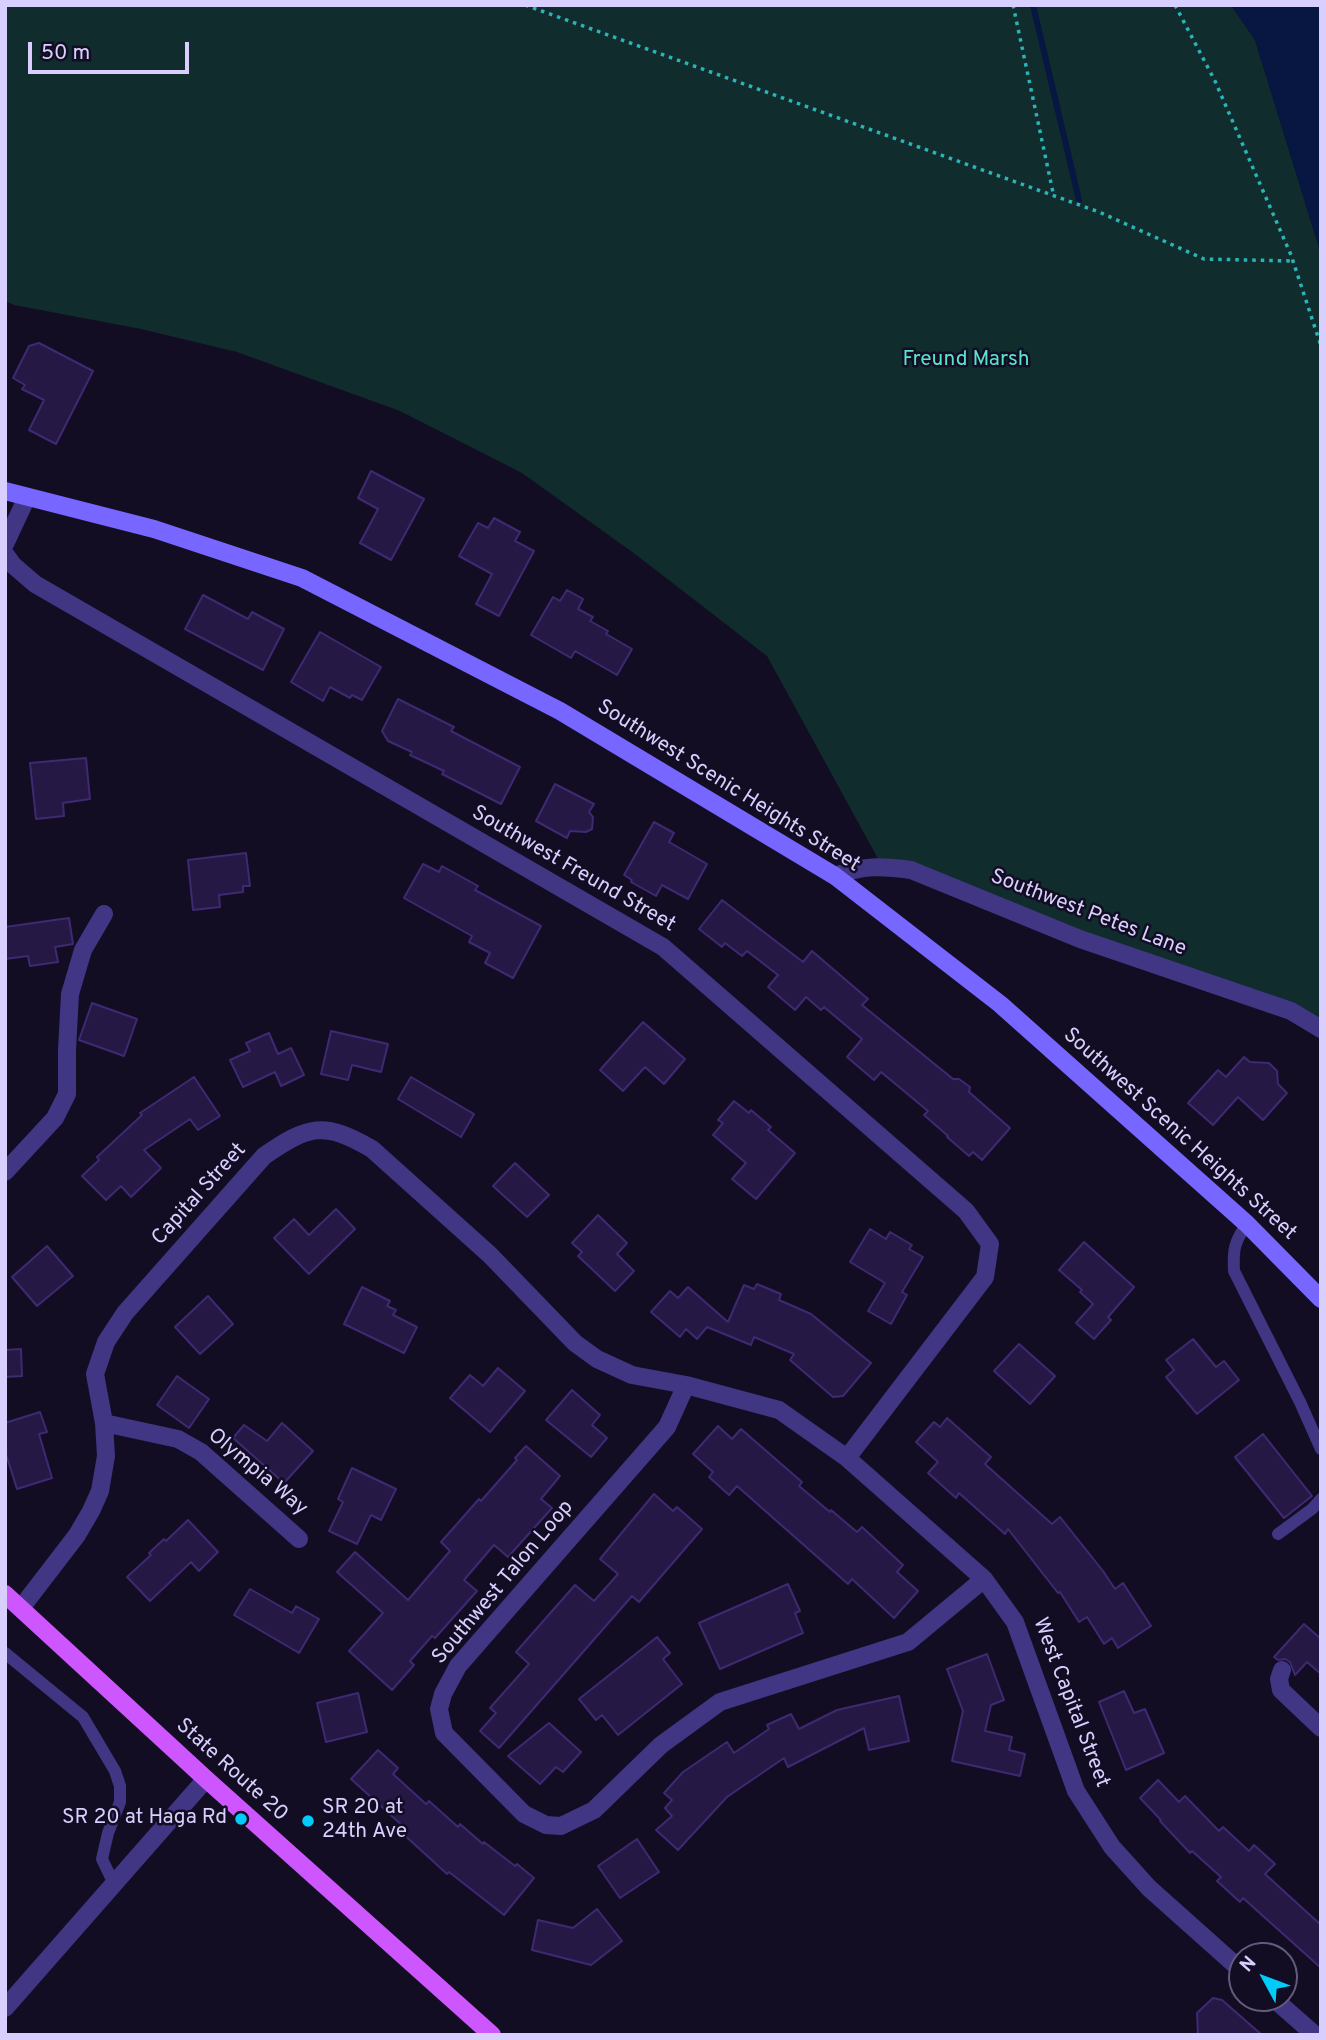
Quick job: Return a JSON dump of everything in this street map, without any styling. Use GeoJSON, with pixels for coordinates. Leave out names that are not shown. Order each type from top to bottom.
{"type":"FeatureCollection","features":[{"type":"Feature","properties":{"kind":"main road","name":"State Route 20"},"geometry":{"type":"LineString","coordinates":[[5,1594],[206,1779],[492,2035]]}},
{"type":"Feature","properties":{"kind":"street","name":"Southwest Scenic Heights Street"},"geometry":{"type":"LineString","coordinates":[[5,491],[154,529],[302,578],[561,711],[835,876],[1000,1004],[1247,1224],[1321,1299]]}},
{"type":"Feature","properties":{"kind":"street"},"geometry":{"type":"LineString","coordinates":[[5,544],[27,496]]}},
{"type":"Feature","properties":{"kind":"street","name":"Southwest Freund Street"},"geometry":{"type":"LineString","coordinates":[[5,554],[13,565],[35,584],[663,947],[967,1211],[990,1244],[985,1277],[847,1458]]}},
{"type":"Feature","properties":{"kind":"street","name":"Southwest Petes Lane"},"geometry":{"type":"LineString","coordinates":[[835,876],[853,869],[882,866],[911,870],[1080,939],[1291,1011],[1321,1029]]}},
{"type":"Feature","properties":{"kind":"street"},"geometry":{"type":"LineString","coordinates":[[5,1172],[55,1118],[67,1094],[70,994],[83,950],[104,914]]}},
{"type":"Feature","properties":{"kind":"street","name":"Capital Street"},"geometry":{"type":"LineString","coordinates":[[21,1608],[76,1535],[92,1511],[100,1490],[106,1456],[104,1423],[94,1374],[106,1342],[125,1313],[264,1156],[292,1137],[313,1130],[333,1130],[372,1149],[490,1255],[575,1343],[597,1359],[632,1374],[686,1385],[779,1410],[847,1458]]}},
{"type":"Feature","properties":{"kind":"street","name":"Southwest Talon Loop"},"geometry":{"type":"LineString","coordinates":[[686,1385],[667,1427],[458,1666],[443,1694],[439,1709],[444,1733],[524,1814],[546,1825],[561,1826],[572,1822],[594,1810],[661,1745],[720,1702],[908,1642],[984,1579]]}},
{"type":"Feature","properties":{"kind":"street","name":"Olympia Way"},"geometry":{"type":"LineString","coordinates":[[104,1423],[178,1439],[201,1452],[299,1539]]}},
{"type":"Feature","properties":{"kind":"street","name":"West Capital Street"},"geometry":{"type":"LineString","coordinates":[[847,1458],[984,1579],[1015,1622],[1076,1791],[1112,1847],[1149,1888],[1228,1959]]}},
{"type":"Feature","properties":{"kind":"street"},"geometry":{"type":"LineString","coordinates":[[1282,1670],[1279,1679],[1281,1689],[1321,1728]]}},
{"type":"Feature","properties":{"kind":"street"},"geometry":{"type":"LineString","coordinates":[[5,2008],[206,1779]]}},
{"type":"Feature","properties":{"kind":"street"},"geometry":{"type":"LineString","coordinates":[[1289,2012],[1315,2035]]}},
{"type":"Feature","properties":{"kind":"lane"},"geometry":{"type":"LineString","coordinates":[[1247,1224],[1233,1250],[1234,1271],[1321,1449]]}},
{"type":"Feature","properties":{"kind":"lane"},"geometry":{"type":"LineString","coordinates":[[1278,1534],[1321,1499]]}},
{"type":"Feature","properties":{"kind":"lane"},"geometry":{"type":"LineString","coordinates":[[5,1653],[82,1717],[115,1771],[120,1786],[120,1802],[108,1833],[102,1859],[114,1884]]}},
{"type":"Feature","properties":{"kind":"path"},"geometry":{"type":"LineString","coordinates":[[525,5],[1099,212],[1203,259],[1293,261]]}},
{"type":"Feature","properties":{"kind":"path"},"geometry":{"type":"LineString","coordinates":[[1013,5],[1054,197]]}},
{"type":"Feature","properties":{"kind":"path"},"geometry":{"type":"LineString","coordinates":[[1175,5],[1215,81],[1293,261],[1321,346]]}},
{"type":"Feature","properties":{"kind":"green space","name":"Freund Marsh"},"geometry":{"type":"Polygon","coordinates":[[[5,5],[1231,5],[1255,40],[1321,254],[1321,1020],[882,866],[767,656],[635,554],[522,473],[400,411],[237,352],[5,301],[5,5]]]}},
{"type":"Feature","properties":{"kind":"water"},"geometry":{"type":"Polygon","coordinates":[[[1231,5],[1321,5],[1321,254],[1255,40],[1231,5]]]}},
{"type":"Feature","properties":{"kind":"building"},"geometry":{"type":"Polygon","coordinates":[[[39,343],[93,371],[56,444],[29,430],[44,400],[22,389],[25,385],[13,378],[29,346],[39,343]]]}},
{"type":"Feature","properties":{"kind":"building"},"geometry":{"type":"Polygon","coordinates":[[[371,471],[424,499],[391,560],[360,543],[378,509],[358,498],[371,471]]]}},
{"type":"Feature","properties":{"kind":"building"},"geometry":{"type":"Polygon","coordinates":[[[494,518],[520,532],[515,541],[534,551],[499,616],[476,604],[492,574],[459,556],[478,523],[488,528],[494,518]]]}},
{"type":"Feature","properties":{"kind":"building"},"geometry":{"type":"Polygon","coordinates":[[[567,590],[583,599],[578,609],[593,617],[590,621],[632,649],[617,675],[575,651],[571,658],[531,635],[553,597],[560,601],[567,590]]]}},
{"type":"Feature","properties":{"kind":"building"},"geometry":{"type":"Polygon","coordinates":[[[203,595],[248,619],[252,612],[284,629],[263,670],[185,629],[203,595]]]}},
{"type":"Feature","properties":{"kind":"building"},"geometry":{"type":"Polygon","coordinates":[[[320,632],[381,667],[362,700],[352,695],[350,698],[330,687],[323,701],[291,682],[320,632]]]}},
{"type":"Feature","properties":{"kind":"building"},"geometry":{"type":"Polygon","coordinates":[[[398,699],[454,727],[451,731],[520,767],[501,804],[442,774],[444,771],[388,741],[382,731],[398,699]]]}},
{"type":"Feature","properties":{"kind":"building"},"geometry":{"type":"Polygon","coordinates":[[[86,758],[90,799],[63,803],[64,816],[36,819],[30,763],[86,758]]]}},
{"type":"Feature","properties":{"kind":"building"},"geometry":{"type":"Polygon","coordinates":[[[555,784],[594,804],[589,812],[593,817],[592,829],[586,832],[570,831],[567,838],[536,821],[555,784]]]}},
{"type":"Feature","properties":{"kind":"building"},"geometry":{"type":"Polygon","coordinates":[[[654,822],[674,833],[669,842],[707,864],[688,899],[662,885],[656,896],[624,875],[654,822]]]}},
{"type":"Feature","properties":{"kind":"building"},"geometry":{"type":"Polygon","coordinates":[[[246,853],[250,886],[243,886],[243,892],[219,895],[220,907],[193,910],[188,860],[246,853]]]}},
{"type":"Feature","properties":{"kind":"building"},"geometry":{"type":"Polygon","coordinates":[[[423,864],[439,872],[442,866],[478,886],[475,890],[541,926],[513,978],[485,963],[490,953],[469,942],[472,936],[404,898],[423,864]]]}},
{"type":"Feature","properties":{"kind":"building"},"geometry":{"type":"Polygon","coordinates":[[[722,900],[803,962],[812,951],[868,999],[862,1005],[953,1079],[959,1079],[970,1087],[969,1092],[1010,1128],[982,1160],[973,1152],[969,1156],[947,1137],[924,1115],[928,1111],[881,1072],[874,1080],[847,1057],[862,1039],[824,1007],[821,1010],[806,997],[795,1010],[768,987],[778,975],[747,951],[742,956],[725,943],[722,947],[699,929],[722,900]]]}},
{"type":"Feature","properties":{"kind":"building"},"geometry":{"type":"Polygon","coordinates":[[[69,918],[73,944],[55,947],[58,962],[30,966],[28,956],[5,959],[5,927],[69,918]]]}},
{"type":"Feature","properties":{"kind":"building"},"geometry":{"type":"Polygon","coordinates":[[[92,1003],[137,1019],[124,1056],[79,1040],[92,1003]]]}},
{"type":"Feature","properties":{"kind":"building"},"geometry":{"type":"Polygon","coordinates":[[[643,1022],[685,1059],[664,1084],[645,1067],[623,1091],[600,1070],[643,1022]]]}},
{"type":"Feature","properties":{"kind":"building"},"geometry":{"type":"Polygon","coordinates":[[[331,1031],[388,1044],[381,1072],[352,1065],[348,1080],[321,1074],[331,1031]]]}},
{"type":"Feature","properties":{"kind":"building"},"geometry":{"type":"Polygon","coordinates":[[[269,1033],[278,1054],[291,1048],[304,1075],[281,1086],[275,1072],[243,1087],[230,1060],[250,1051],[246,1043],[269,1033]]]}},
{"type":"Feature","properties":{"kind":"building"},"geometry":{"type":"Polygon","coordinates":[[[1244,1057],[1250,1062],[1269,1063],[1277,1071],[1278,1084],[1287,1093],[1263,1120],[1238,1097],[1213,1125],[1188,1103],[1218,1070],[1226,1077],[1244,1057]]]}},
{"type":"Feature","properties":{"kind":"building"},"geometry":{"type":"Polygon","coordinates":[[[194,1077],[220,1116],[198,1130],[190,1119],[144,1150],[161,1168],[131,1197],[121,1186],[106,1200],[82,1176],[99,1160],[97,1157],[142,1115],[140,1113],[194,1077]]]}},
{"type":"Feature","properties":{"kind":"building"},"geometry":{"type":"Polygon","coordinates":[[[411,1077],[474,1114],[461,1137],[398,1099],[411,1077]]]}},
{"type":"Feature","properties":{"kind":"building"},"geometry":{"type":"Polygon","coordinates":[[[734,1101],[749,1113],[751,1110],[771,1127],[768,1130],[795,1153],[756,1199],[732,1179],[746,1163],[713,1135],[723,1123],[718,1120],[734,1101]]]}},
{"type":"Feature","properties":{"kind":"building"},"geometry":{"type":"Polygon","coordinates":[[[515,1163],[549,1195],[527,1217],[493,1186],[515,1163]]]}},
{"type":"Feature","properties":{"kind":"building"},"geometry":{"type":"Polygon","coordinates":[[[336,1209],[355,1229],[309,1274],[274,1238],[294,1219],[309,1235],[336,1209]]]}},
{"type":"Feature","properties":{"kind":"building"},"geometry":{"type":"Polygon","coordinates":[[[598,1215],[627,1243],[617,1254],[634,1271],[615,1291],[578,1256],[582,1252],[572,1243],[598,1215]]]}},
{"type":"Feature","properties":{"kind":"building"},"geometry":{"type":"Polygon","coordinates":[[[870,1229],[886,1239],[890,1232],[912,1245],[909,1249],[923,1257],[902,1292],[907,1295],[891,1324],[868,1311],[885,1283],[850,1262],[870,1229]]]}},
{"type":"Feature","properties":{"kind":"building"},"geometry":{"type":"Polygon","coordinates":[[[1084,1242],[1134,1287],[1108,1317],[1111,1320],[1094,1339],[1076,1323],[1093,1304],[1080,1292],[1082,1290],[1059,1270],[1084,1242]]]}},
{"type":"Feature","properties":{"kind":"building"},"geometry":{"type":"Polygon","coordinates":[[[47,1246],[73,1276],[37,1306],[12,1277],[47,1246]]]}},
{"type":"Feature","properties":{"kind":"building"},"geometry":{"type":"Polygon","coordinates":[[[757,1284],[781,1294],[779,1300],[811,1314],[871,1363],[843,1396],[833,1397],[790,1360],[794,1354],[754,1337],[751,1345],[707,1327],[697,1339],[686,1329],[680,1337],[651,1312],[670,1291],[678,1298],[688,1287],[728,1322],[744,1285],[754,1289],[757,1284]]]}},
{"type":"Feature","properties":{"kind":"building"},"geometry":{"type":"Polygon","coordinates":[[[362,1287],[390,1301],[387,1306],[396,1310],[393,1315],[417,1327],[404,1353],[344,1324],[362,1287]]]}},
{"type":"Feature","properties":{"kind":"building"},"geometry":{"type":"Polygon","coordinates":[[[208,1296],[233,1324],[200,1354],[175,1327],[208,1296]]]}},
{"type":"Feature","properties":{"kind":"building"},"geometry":{"type":"Polygon","coordinates":[[[1193,1339],[1216,1367],[1224,1361],[1239,1380],[1197,1414],[1166,1377],[1174,1370],[1166,1360],[1193,1339]]]}},
{"type":"Feature","properties":{"kind":"building"},"geometry":{"type":"Polygon","coordinates":[[[1019,1344],[1055,1376],[1030,1404],[994,1371],[1019,1344]]]}},
{"type":"Feature","properties":{"kind":"building"},"geometry":{"type":"Polygon","coordinates":[[[21,1349],[22,1376],[5,1377],[5,1350],[21,1349]]]}},
{"type":"Feature","properties":{"kind":"building"},"geometry":{"type":"Polygon","coordinates":[[[498,1368],[525,1391],[490,1432],[450,1398],[470,1375],[483,1386],[498,1368]]]}},
{"type":"Feature","properties":{"kind":"building"},"geometry":{"type":"Polygon","coordinates":[[[177,1376],[209,1399],[189,1428],[157,1405],[177,1376]]]}},
{"type":"Feature","properties":{"kind":"building"},"geometry":{"type":"Polygon","coordinates":[[[572,1390],[600,1415],[592,1425],[607,1438],[591,1457],[546,1420],[572,1390]]]}},
{"type":"Feature","properties":{"kind":"building"},"geometry":{"type":"Polygon","coordinates":[[[40,1412],[47,1432],[39,1434],[52,1478],[17,1489],[5,1451],[5,1423],[40,1412]]]}},
{"type":"Feature","properties":{"kind":"building"},"geometry":{"type":"Polygon","coordinates":[[[947,1418],[991,1457],[985,1464],[1052,1524],[1060,1517],[1115,1589],[1123,1583],[1151,1626],[1118,1648],[1112,1638],[1104,1644],[1087,1617],[1079,1622],[1060,1592],[1058,1593],[1008,1529],[1005,1534],[959,1493],[956,1498],[928,1473],[938,1462],[916,1442],[934,1422],[940,1427],[947,1418]]]}},
{"type":"Feature","properties":{"kind":"building"},"geometry":{"type":"Polygon","coordinates":[[[282,1423],[313,1451],[284,1483],[233,1438],[244,1425],[267,1441],[282,1423]]]}},
{"type":"Feature","properties":{"kind":"building"},"geometry":{"type":"Polygon","coordinates":[[[718,1426],[732,1439],[741,1429],[802,1482],[799,1486],[857,1532],[862,1527],[903,1565],[897,1572],[918,1591],[894,1618],[852,1579],[848,1584],[737,1486],[729,1495],[709,1477],[713,1472],[693,1454],[718,1426]]]}},
{"type":"Feature","properties":{"kind":"building"},"geometry":{"type":"Polygon","coordinates":[[[1263,1434],[1312,1496],[1284,1518],[1235,1457],[1263,1434]]]}},
{"type":"Feature","properties":{"kind":"building"},"geometry":{"type":"Polygon","coordinates":[[[526,1446],[560,1476],[541,1499],[552,1508],[508,1557],[494,1545],[464,1580],[477,1591],[435,1638],[432,1636],[410,1661],[414,1665],[392,1690],[349,1651],[383,1613],[337,1572],[355,1552],[408,1600],[450,1551],[441,1542],[479,1499],[481,1501],[526,1446]]]}},
{"type":"Feature","properties":{"kind":"building"},"geometry":{"type":"Polygon","coordinates":[[[352,1468],[396,1489],[381,1520],[371,1515],[357,1544],[329,1531],[343,1502],[338,1499],[352,1468]]]}},
{"type":"Feature","properties":{"kind":"building"},"geometry":{"type":"Polygon","coordinates":[[[654,1494],[673,1511],[677,1507],[702,1529],[639,1602],[632,1596],[499,1748],[480,1731],[496,1713],[490,1708],[529,1664],[516,1652],[575,1585],[594,1601],[618,1574],[600,1559],[654,1494]]]}},
{"type":"Feature","properties":{"kind":"building"},"geometry":{"type":"Polygon","coordinates":[[[188,1520],[218,1552],[199,1571],[191,1562],[150,1601],[127,1577],[151,1555],[149,1553],[188,1520]]]}},
{"type":"Feature","properties":{"kind":"building"},"geometry":{"type":"Polygon","coordinates":[[[788,1584],[800,1611],[795,1613],[803,1633],[720,1669],[699,1623],[788,1584]]]}},
{"type":"Feature","properties":{"kind":"building"},"geometry":{"type":"Polygon","coordinates":[[[250,1589],[292,1613],[296,1606],[319,1619],[299,1653],[234,1615],[250,1589]]]}},
{"type":"Feature","properties":{"kind":"building"},"geometry":{"type":"Polygon","coordinates":[[[1304,1624],[1321,1639],[1321,1674],[1307,1662],[1295,1675],[1290,1662],[1274,1657],[1304,1624]]]}},
{"type":"Feature","properties":{"kind":"building"},"geometry":{"type":"Polygon","coordinates":[[[657,1637],[670,1653],[663,1659],[682,1684],[618,1735],[602,1715],[596,1720],[579,1699],[657,1637]]]}},
{"type":"Feature","properties":{"kind":"building"},"geometry":{"type":"Polygon","coordinates":[[[987,1654],[1004,1700],[991,1705],[985,1731],[1012,1737],[1009,1750],[1025,1754],[1020,1776],[952,1761],[963,1711],[947,1669],[987,1654]]]}},
{"type":"Feature","properties":{"kind":"building"},"geometry":{"type":"Polygon","coordinates":[[[1124,1691],[1134,1713],[1145,1709],[1164,1753],[1126,1770],[1099,1702],[1124,1691]]]}},
{"type":"Feature","properties":{"kind":"building"},"geometry":{"type":"Polygon","coordinates":[[[358,1693],[367,1732],[326,1742],[317,1703],[358,1693]]]}},
{"type":"Feature","properties":{"kind":"building"},"geometry":{"type":"Polygon","coordinates":[[[899,1696],[909,1741],[869,1750],[864,1728],[788,1767],[784,1758],[727,1797],[678,1850],[656,1830],[672,1816],[665,1808],[672,1800],[664,1793],[683,1772],[727,1742],[734,1753],[769,1729],[767,1725],[791,1714],[799,1729],[837,1710],[899,1696]]]}},
{"type":"Feature","properties":{"kind":"building"},"geometry":{"type":"Polygon","coordinates":[[[549,1723],[581,1752],[563,1772],[556,1767],[540,1784],[508,1756],[549,1723]]]}},
{"type":"Feature","properties":{"kind":"building"},"geometry":{"type":"Polygon","coordinates":[[[378,1750],[398,1768],[393,1774],[426,1804],[429,1801],[458,1827],[460,1824],[483,1844],[484,1842],[534,1878],[504,1915],[449,1872],[447,1874],[401,1832],[405,1828],[351,1779],[378,1750]]]}},
{"type":"Feature","properties":{"kind":"building"},"geometry":{"type":"Polygon","coordinates":[[[1158,1780],[1179,1802],[1185,1796],[1219,1831],[1223,1827],[1249,1851],[1254,1845],[1275,1864],[1265,1874],[1321,1925],[1321,1968],[1298,1947],[1298,1942],[1292,1942],[1243,1898],[1240,1902],[1217,1881],[1221,1877],[1192,1851],[1190,1853],[1140,1798],[1158,1780]]]}},
{"type":"Feature","properties":{"kind":"building"},"geometry":{"type":"Polygon","coordinates":[[[637,1839],[659,1872],[620,1898],[598,1866],[637,1839]]]}},
{"type":"Feature","properties":{"kind":"building"},"geometry":{"type":"Polygon","coordinates":[[[597,1909],[622,1941],[591,1965],[532,1950],[538,1920],[573,1928],[597,1909]]]}},
{"type":"Feature","properties":{"kind":"building"},"geometry":{"type":"Polygon","coordinates":[[[1213,1998],[1222,2000],[1228,2005],[1228,2012],[1236,2012],[1262,2035],[1198,2035],[1197,2013],[1213,1998]]]}},
{"type":"Feature","properties":{"kind":"waterway"},"geometry":{"type":"LineString","coordinates":[[1033,5],[1079,200]]}},
{"type":"Feature","properties":{"kind":"place","name":"SR 20 at Haga Rd"},"geometry":{"type":"Point","coordinates":[241,1819]}},
{"type":"Feature","properties":{"kind":"place","name":"SR 20 at 24th Ave"},"geometry":{"type":"Point","coordinates":[308,1821]}}]}
